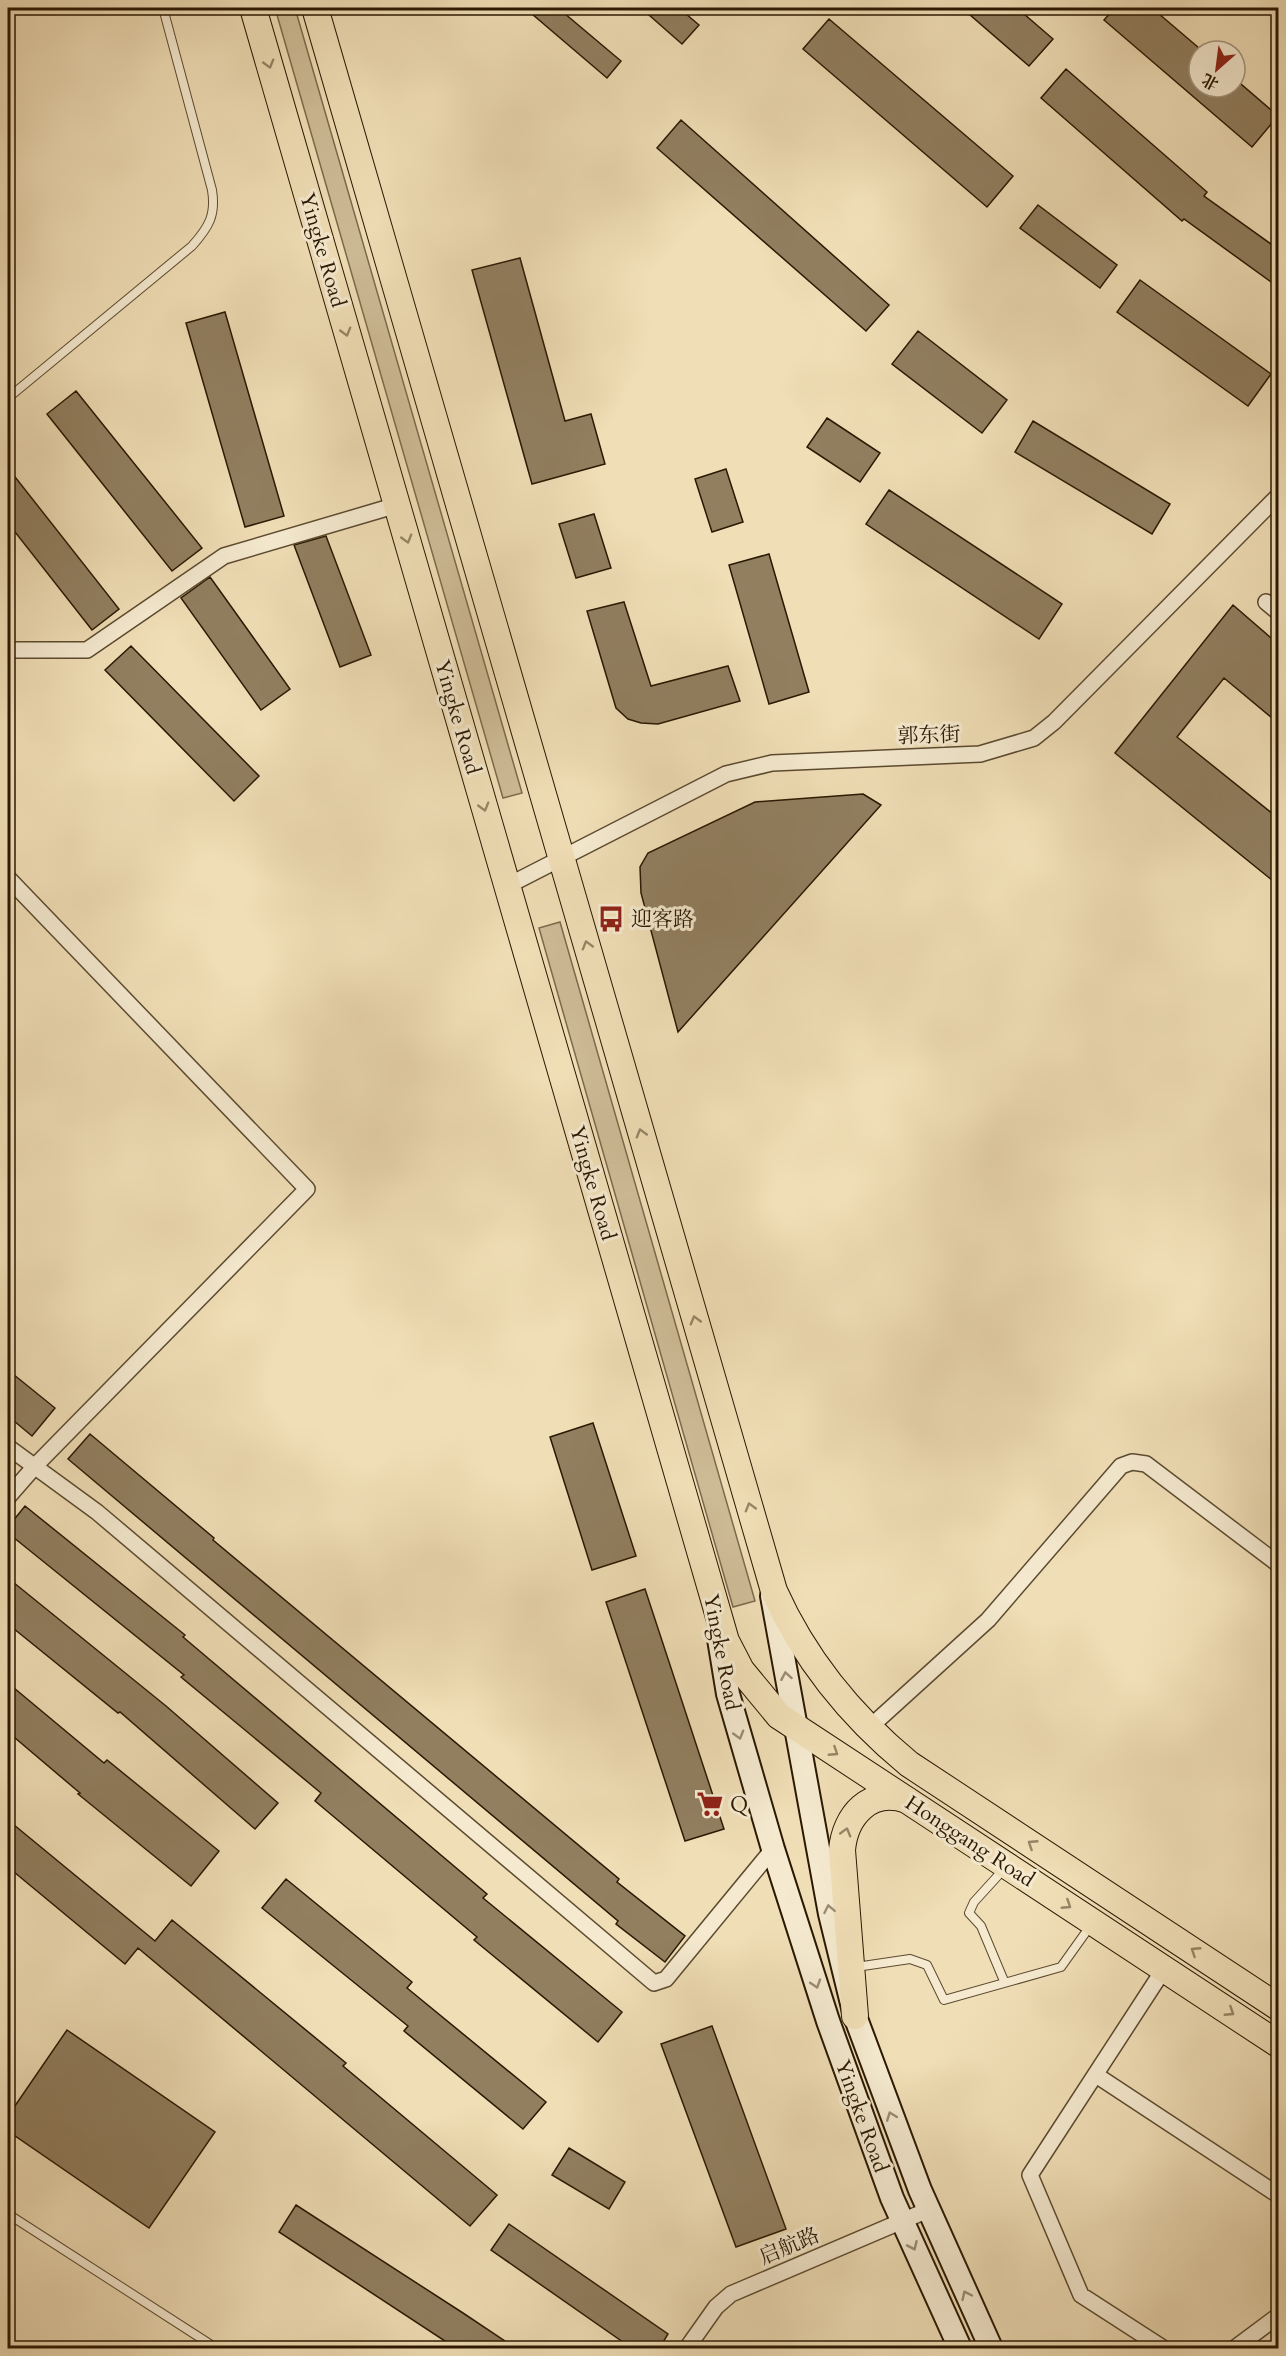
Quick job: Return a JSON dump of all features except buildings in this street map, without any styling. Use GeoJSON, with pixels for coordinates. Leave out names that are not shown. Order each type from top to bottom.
{"type":"FeatureCollection","features":[{"type":"Feature","properties":{"kind":"highway","name":"Yingke Road"},"geometry":{"type":"LineString","coordinates":[[252,8],[712,1595]]}},
{"type":"Feature","properties":{"kind":"highway","name":"Yingke Road"},"geometry":{"type":"LineString","coordinates":[[315,8],[766,1564]]}},
{"type":"Feature","properties":{"kind":"highway","name":"Honggang Road"},"geometry":{"type":"LineString","coordinates":[[766,1564],[774,1591],[790,1627],[836,1690],[869,1728],[909,1764],[1278,2007]]}},
{"type":"Feature","properties":{"kind":"highway","name":"Honggang Road"},"geometry":{"type":"LineString","coordinates":[[712,1595],[726,1641],[741,1670],[779,1716],[1278,2044]]}},
{"type":"Feature","properties":{"kind":"highway"},"geometry":{"type":"LineString","coordinates":[[855,2016],[843,1850],[844,1834],[858,1810],[870,1801],[895,1796],[909,1801]]}},
{"type":"Feature","properties":{"kind":"main road","name":"Yingke Road"},"geometry":{"type":"LineString","coordinates":[[766,1564],[830,1914],[855,2016],[928,2210],[991,2349]]}},
{"type":"Feature","properties":{"kind":"main road","name":"Yingke Road"},"geometry":{"type":"LineString","coordinates":[[712,1595],[728,1694],[773,1848],[858,2110],[902,2221],[960,2349]]}},
{"type":"Feature","properties":{"kind":"street","name":"郭东街"},"geometry":{"type":"LineString","coordinates":[[507,886],[726,774],[772,763],[980,754],[1034,738],[1054,722],[1278,496]]}},
{"type":"Feature","properties":{"kind":"street"},"geometry":{"type":"LineString","coordinates":[[8,650],[87,650],[224,556],[397,505]]}},
{"type":"Feature","properties":{"kind":"street"},"geometry":{"type":"LineString","coordinates":[[8,878],[307,1189],[36,1465],[8,1497]]}},
{"type":"Feature","properties":{"kind":"street"},"geometry":{"type":"LineString","coordinates":[[8,1447],[36,1465],[96,1512],[654,1983],[666,1979],[773,1848]]}},
{"type":"Feature","properties":{"kind":"street"},"geometry":{"type":"LineString","coordinates":[[869,1728],[988,1620],[1121,1466],[1132,1462],[1146,1464],[1278,1564]]}},
{"type":"Feature","properties":{"kind":"street"},"geometry":{"type":"LineString","coordinates":[[1163,2349],[1081,2295],[1030,2175],[1164,1969]]}},
{"type":"Feature","properties":{"kind":"street"},"geometry":{"type":"LineString","coordinates":[[1096,2075],[1278,2195]]}},
{"type":"Feature","properties":{"kind":"street","name":"启航路"},"geometry":{"type":"LineString","coordinates":[[687,2349],[716,2307],[731,2294],[928,2210]]}},
{"type":"Feature","properties":{"kind":"street"},"geometry":{"type":"LineString","coordinates":[[1235,2349],[1278,2316]]}},
{"type":"Feature","properties":{"kind":"lane"},"geometry":{"type":"LineString","coordinates":[[8,398],[192,246],[210,226],[215,206],[212,190],[163,8]]}},
{"type":"Feature","properties":{"kind":"lane"},"geometry":{"type":"LineString","coordinates":[[1004,1981],[981,1926],[969,1913],[974,1902],[1007,1866]]}},
{"type":"Feature","properties":{"kind":"lane"},"geometry":{"type":"LineString","coordinates":[[851,1968],[910,1959],[927,1965],[944,2000],[1004,1981],[1061,1967],[1093,1922]]}},
{"type":"Feature","properties":{"kind":"lane"},"geometry":{"type":"LineString","coordinates":[[8,2214],[216,2349]]}},
{"type":"Feature","properties":{"kind":"shaded area"},"geometry":{"type":"Polygon","coordinates":[[[275,8],[295,8],[522,793],[503,798],[275,8]]]}},
{"type":"Feature","properties":{"kind":"shaded area"},"geometry":{"type":"Polygon","coordinates":[[[560,922],[755,1601],[733,1607],[539,928],[560,922]]]}},
{"type":"Feature","properties":{"kind":"place","name":"迎客路"},"geometry":{"type":"Point","coordinates":[611,919]}},
{"type":"Feature","properties":{"kind":"place","name":"Q"},"geometry":{"type":"Point","coordinates":[710,1804]}}]}
